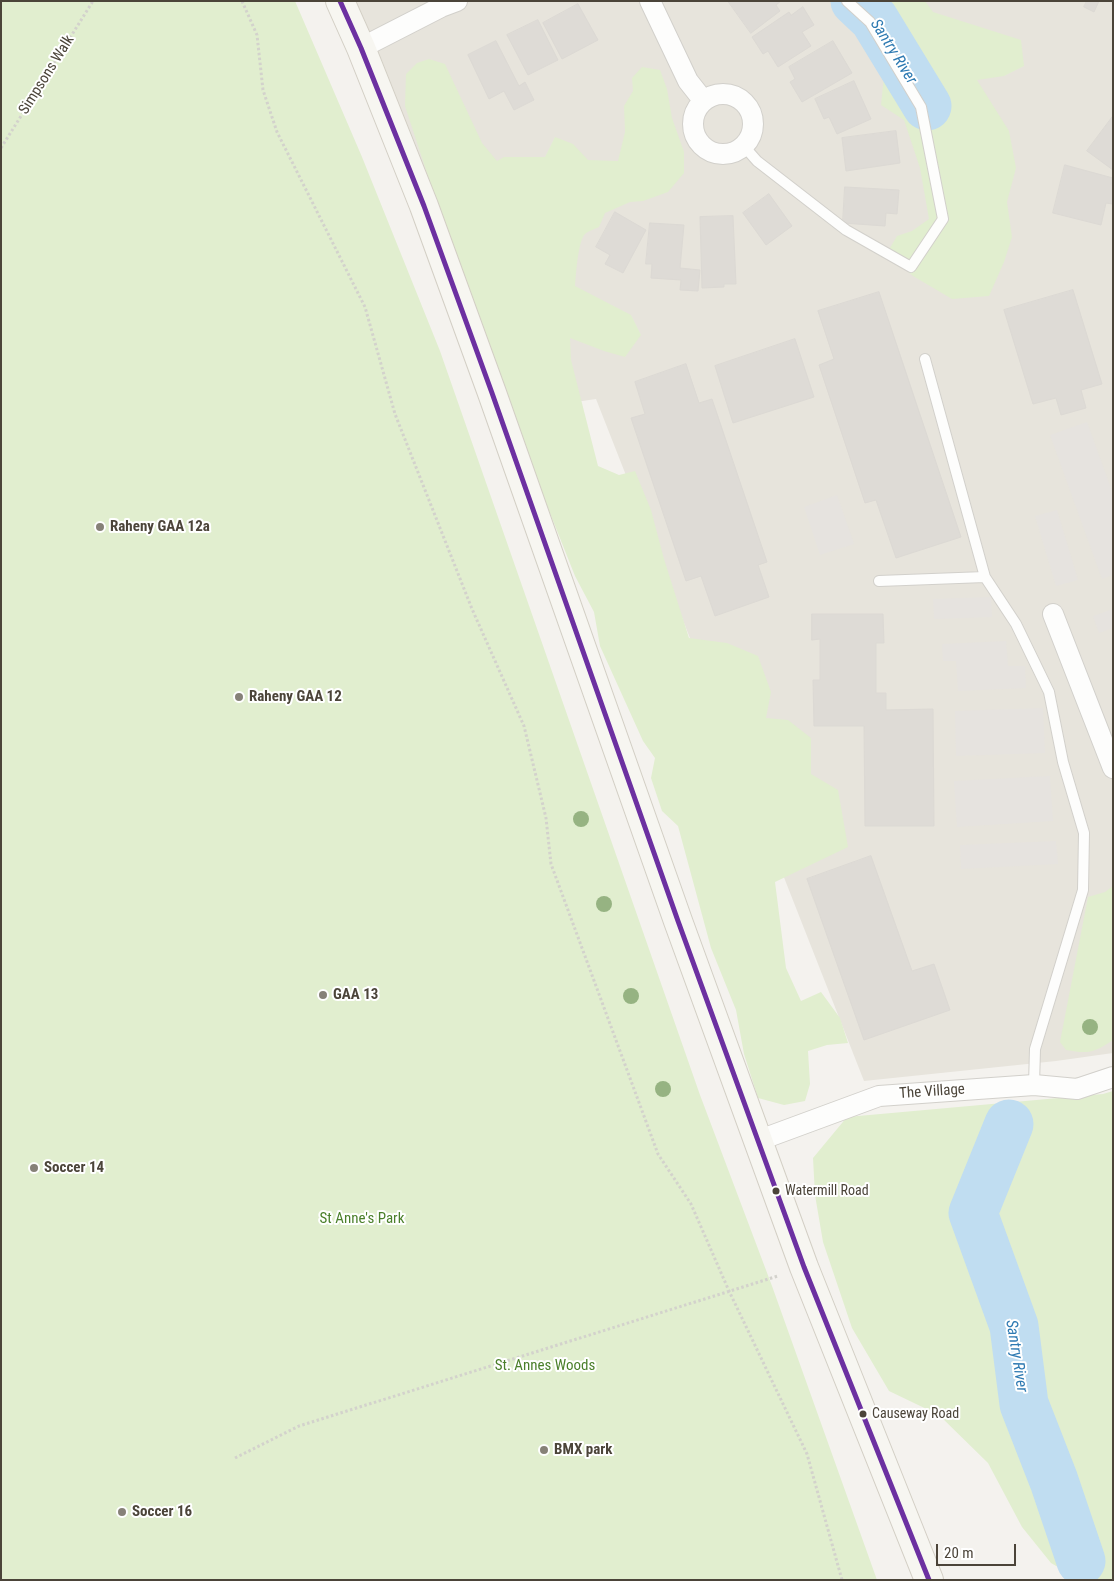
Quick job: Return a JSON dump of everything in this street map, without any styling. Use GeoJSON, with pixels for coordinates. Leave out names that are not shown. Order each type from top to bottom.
{"type":"FeatureCollection","features":[{"type":"Feature","properties":{"kind":"main road"},"geometry":{"type":"LineString","coordinates":[[340,1],[361,48],[424,206],[486,374],[678,921],[804,1267],[929,1580]]}},
{"type":"Feature","properties":{"kind":"street"},"geometry":{"type":"LineString","coordinates":[[361,48],[441,7],[457,1]]}},
{"type":"Feature","properties":{"kind":"street"},"geometry":{"type":"LineString","coordinates":[[650,1],[688,81],[703,100]]}},
{"type":"Feature","properties":{"kind":"street"},"geometry":{"type":"LineString","coordinates":[[723,94],[734,96],[744,103],[749,110],[752,129],[749,138],[743,145],[736,151],[717,153],[708,150],[701,144],[695,134],[693,123],[696,112],[703,100],[723,94]]}},
{"type":"Feature","properties":{"kind":"street"},"geometry":{"type":"LineString","coordinates":[[1053,614],[1113,768]]}},
{"type":"Feature","properties":{"kind":"street","name":"The Village"},"geometry":{"type":"LineString","coordinates":[[758,1141],[880,1096],[1034,1085],[1077,1089],[1113,1077]]}},
{"type":"Feature","properties":{"kind":"lane"},"geometry":{"type":"LineString","coordinates":[[743,145],[757,161],[846,230],[911,266],[943,219],[921,107],[870,22],[847,1]]}},
{"type":"Feature","properties":{"kind":"lane"},"geometry":{"type":"LineString","coordinates":[[925,359],[986,577],[1016,624],[1049,692],[1063,762],[1084,833],[1083,890],[1035,1049],[1034,1085]]}},
{"type":"Feature","properties":{"kind":"lane"},"geometry":{"type":"LineString","coordinates":[[879,581],[986,577]]}},
{"type":"Feature","properties":{"kind":"path","name":"Simpsons Walk"},"geometry":{"type":"LineString","coordinates":[[1,148],[93,1]]}},
{"type":"Feature","properties":{"kind":"path"},"geometry":{"type":"LineString","coordinates":[[242,1],[257,35],[263,90],[277,132],[365,307],[395,414],[472,609],[524,726],[546,818],[551,864],[658,1154],[691,1204],[728,1291],[807,1454],[842,1580]]}},
{"type":"Feature","properties":{"kind":"path"},"geometry":{"type":"LineString","coordinates":[[235,1458],[300,1426],[728,1291],[762,1282],[804,1267]]}},
{"type":"Feature","properties":{"kind":"shaded area"},"geometry":{"type":"Polygon","coordinates":[[[346,1],[1113,1],[1113,1053],[1056,1061],[864,1081],[596,399],[521,410],[346,1]]]}},
{"type":"Feature","properties":{"kind":"shaded area"},"geometry":{"type":"Polygon","coordinates":[[[1087,422],[1113,494],[1113,575],[1102,579],[1050,435],[1087,422]]]}},
{"type":"Feature","properties":{"kind":"shaded area"},"geometry":{"type":"Polygon","coordinates":[[[837,495],[854,544],[820,555],[804,507],[837,495]]]}},
{"type":"Feature","properties":{"kind":"shaded area"},"geometry":{"type":"Polygon","coordinates":[[[1057,510],[1078,580],[1056,586],[1035,516],[1057,510]]]}},
{"type":"Feature","properties":{"kind":"shaded area"},"geometry":{"type":"Polygon","coordinates":[[[991,597],[992,617],[934,619],[933,599],[991,597]]]}},
{"type":"Feature","properties":{"kind":"shaded area"},"geometry":{"type":"Polygon","coordinates":[[[1113,609],[1113,628],[1099,633],[1093,616],[1113,609]]]}},
{"type":"Feature","properties":{"kind":"shaded area"},"geometry":{"type":"Polygon","coordinates":[[[1006,641],[1008,666],[1025,666],[1026,688],[958,691],[956,661],[943,661],[942,644],[1006,641]]]}},
{"type":"Feature","properties":{"kind":"shaded area"},"geometry":{"type":"Polygon","coordinates":[[[1043,708],[1045,753],[956,756],[955,711],[1043,708]]]}},
{"type":"Feature","properties":{"kind":"shaded area"},"geometry":{"type":"Polygon","coordinates":[[[1050,776],[1053,821],[957,827],[954,781],[1050,776]]]}},
{"type":"Feature","properties":{"kind":"shaded area"},"geometry":{"type":"Polygon","coordinates":[[[1056,841],[1058,864],[961,869],[960,845],[1056,841]]]}},
{"type":"Feature","properties":{"kind":"green space","name":"St Anne's Park"},"geometry":{"type":"Polygon","coordinates":[[[1,1],[295,1],[362,157],[440,351],[700,1095],[772,1286],[877,1580],[1,1580],[1,1]]]}},
{"type":"Feature","properties":{"kind":"green space"},"geometry":{"type":"Polygon","coordinates":[[[843,1],[925,1],[933,12],[1021,40],[1024,66],[1004,76],[977,80],[1009,131],[1016,168],[1007,202],[1012,237],[1004,262],[989,296],[952,299],[913,276],[887,253],[897,236],[912,231],[929,219],[920,168],[904,120],[881,105],[884,76],[878,72],[872,42],[863,25],[843,1]]]}},
{"type":"Feature","properties":{"kind":"green space"},"geometry":{"type":"Polygon","coordinates":[[[429,59],[445,64],[482,143],[497,161],[504,157],[545,157],[555,137],[573,144],[588,160],[618,161],[625,132],[624,106],[633,91],[632,78],[642,67],[660,70],[667,89],[672,118],[684,152],[684,173],[668,192],[643,201],[630,202],[605,213],[599,227],[585,234],[579,251],[577,267],[575,286],[631,315],[641,335],[625,357],[570,338],[571,360],[598,466],[619,475],[635,471],[651,510],[689,638],[727,643],[758,656],[771,692],[766,718],[788,720],[811,738],[811,774],[838,790],[848,847],[775,882],[786,968],[801,1001],[821,992],[840,1018],[848,1043],[827,1045],[808,1051],[810,1084],[805,1101],[784,1105],[758,1098],[744,1054],[736,1010],[711,948],[678,826],[662,811],[651,778],[655,758],[643,741],[600,646],[594,612],[575,576],[484,347],[405,106],[406,74],[417,63],[429,59]]]}},
{"type":"Feature","properties":{"kind":"green space"},"geometry":{"type":"Polygon","coordinates":[[[1113,886],[1113,1040],[1096,1050],[1080,1052],[1066,1050],[1060,1042],[1088,897],[1105,892],[1113,886]]]}},
{"type":"Feature","properties":{"kind":"green space"},"geometry":{"type":"Polygon","coordinates":[[[1113,1091],[1113,1580],[1080,1580],[1051,1563],[1022,1527],[988,1463],[939,1415],[889,1391],[852,1328],[823,1242],[815,1195],[813,1158],[847,1117],[1103,1094],[1113,1091]]]}},
{"type":"Feature","properties":{"kind":"building"},"geometry":{"type":"Polygon","coordinates":[[[728,1],[781,1],[776,5],[780,11],[751,33],[728,1]]]}},
{"type":"Feature","properties":{"kind":"building"},"geometry":{"type":"Polygon","coordinates":[[[1087,1],[1099,1],[1094,12],[1084,7],[1087,1]]]}},
{"type":"Feature","properties":{"kind":"building"},"geometry":{"type":"Polygon","coordinates":[[[578,4],[598,40],[562,59],[543,23],[578,4]]]}},
{"type":"Feature","properties":{"kind":"building"},"geometry":{"type":"Polygon","coordinates":[[[803,7],[814,25],[802,32],[811,46],[778,67],[768,51],[763,54],[752,37],[789,12],[791,15],[803,7]]]}},
{"type":"Feature","properties":{"kind":"building"},"geometry":{"type":"Polygon","coordinates":[[[538,20],[558,60],[528,75],[507,35],[538,20]]]}},
{"type":"Feature","properties":{"kind":"building"},"geometry":{"type":"Polygon","coordinates":[[[496,41],[519,86],[525,82],[534,100],[514,110],[504,91],[489,99],[468,55],[496,41]]]}},
{"type":"Feature","properties":{"kind":"building"},"geometry":{"type":"Polygon","coordinates":[[[833,41],[852,73],[802,102],[790,82],[795,79],[789,67],[833,41]]]}},
{"type":"Feature","properties":{"kind":"building"},"geometry":{"type":"Polygon","coordinates":[[[854,81],[871,119],[837,134],[829,117],[824,119],[815,99],[854,81]]]}},
{"type":"Feature","properties":{"kind":"building"},"geometry":{"type":"Polygon","coordinates":[[[1113,116],[1113,170],[1087,151],[1113,116]]]}},
{"type":"Feature","properties":{"kind":"building"},"geometry":{"type":"Polygon","coordinates":[[[896,131],[900,163],[846,171],[842,138],[896,131]]]}},
{"type":"Feature","properties":{"kind":"building"},"geometry":{"type":"Polygon","coordinates":[[[1065,165],[1113,178],[1111,185],[1113,185],[1113,204],[1106,203],[1101,225],[1053,213],[1065,165]]]}},
{"type":"Feature","properties":{"kind":"building"},"geometry":{"type":"Polygon","coordinates":[[[845,187],[899,190],[897,214],[886,213],[885,226],[843,223],[845,187]]]}},
{"type":"Feature","properties":{"kind":"building"},"geometry":{"type":"Polygon","coordinates":[[[769,194],[792,226],[766,245],[743,213],[769,194]]]}},
{"type":"Feature","properties":{"kind":"building"},"geometry":{"type":"Polygon","coordinates":[[[615,212],[646,230],[623,273],[605,264],[610,255],[596,247],[615,212]]]}},
{"type":"Feature","properties":{"kind":"building"},"geometry":{"type":"Polygon","coordinates":[[[733,216],[736,284],[724,284],[724,287],[702,288],[700,217],[733,216]]]}},
{"type":"Feature","properties":{"kind":"building"},"geometry":{"type":"Polygon","coordinates":[[[650,223],[684,225],[680,268],[700,270],[698,291],[680,290],[681,280],[651,278],[652,264],[646,264],[650,223]]]}},
{"type":"Feature","properties":{"kind":"building"},"geometry":{"type":"Polygon","coordinates":[[[1073,290],[1102,384],[1081,390],[1086,408],[1061,415],[1056,398],[1033,404],[1004,310],[1073,290]]]}},
{"type":"Feature","properties":{"kind":"building"},"geometry":{"type":"Polygon","coordinates":[[[879,292],[961,537],[896,558],[876,500],[865,503],[819,365],[834,359],[818,311],[879,292]]]}},
{"type":"Feature","properties":{"kind":"building"},"geometry":{"type":"Polygon","coordinates":[[[795,339],[814,397],[733,423],[715,366],[795,339]]]}},
{"type":"Feature","properties":{"kind":"building"},"geometry":{"type":"Polygon","coordinates":[[[686,364],[699,403],[712,399],[767,562],[758,565],[769,597],[715,616],[701,576],[686,581],[631,418],[645,414],[635,382],[686,364]]]}},
{"type":"Feature","properties":{"kind":"building"},"geometry":{"type":"Polygon","coordinates":[[[812,614],[883,614],[884,643],[876,643],[876,693],[886,693],[886,710],[933,709],[934,826],[865,826],[864,726],[814,726],[813,680],[820,680],[820,639],[812,640],[812,614]]]}},
{"type":"Feature","properties":{"kind":"building"},"geometry":{"type":"Polygon","coordinates":[[[871,856],[912,971],[934,964],[950,1010],[864,1040],[807,879],[871,856]]]}},
{"type":"Feature","properties":{"kind":"waterway","name":"Santry River"},"geometry":{"type":"LineString","coordinates":[[855,1],[874,19],[927,106]]}},
{"type":"Feature","properties":{"kind":"waterway","name":"Santry River"},"geometry":{"type":"LineString","coordinates":[[1009,1124],[973,1213],[1014,1326],[1024,1404],[1054,1481],[1081,1561]]}},
{"type":"Feature","properties":{"kind":"transit line"},"geometry":{"type":"LineString","coordinates":[[340,1],[361,48],[424,206],[678,921],[804,1267],[929,1580]]}},
{"type":"Feature","properties":{"kind":"place","name":"Raheny GAA 12a"},"geometry":{"type":"Point","coordinates":[100,527]}},
{"type":"Feature","properties":{"kind":"place","name":"Raheny GAA 12"},"geometry":{"type":"Point","coordinates":[239,697]}},
{"type":"Feature","properties":{"kind":"place","name":"GAA 13"},"geometry":{"type":"Point","coordinates":[323,995]}},
{"type":"Feature","properties":{"kind":"place","name":"Soccer 14"},"geometry":{"type":"Point","coordinates":[34,1168]}},
{"type":"Feature","properties":{"kind":"place","name":"Watermill Road"},"geometry":{"type":"Point","coordinates":[776,1191]}},
{"type":"Feature","properties":{"kind":"place","name":"Causeway Road"},"geometry":{"type":"Point","coordinates":[863,1414]}},
{"type":"Feature","properties":{"kind":"place","name":"BMX park"},"geometry":{"type":"Point","coordinates":[544,1450]}},
{"type":"Feature","properties":{"kind":"place","name":"Soccer 16"},"geometry":{"type":"Point","coordinates":[122,1512]}},
{"type":"Feature","properties":{"kind":"park label","name":"St. Annes Woods"},"geometry":{"type":"Point","coordinates":[545,1366]}}]}
